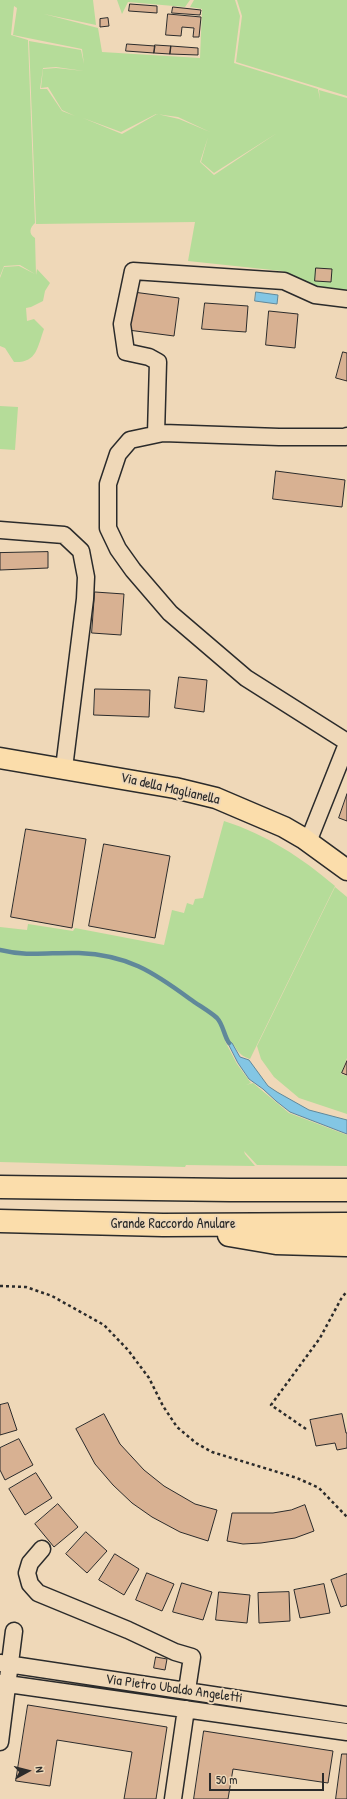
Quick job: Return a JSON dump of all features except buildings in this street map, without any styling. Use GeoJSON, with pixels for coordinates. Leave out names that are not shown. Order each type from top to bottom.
{"type":"FeatureCollection","features":[{"type":"Feature","properties":{"kind":"highway"},"geometry":{"type":"LineString","coordinates":[[0,1187],[347,1190]]}},
{"type":"Feature","properties":{"kind":"highway","name":"Grande Raccordo Anulare"},"geometry":{"type":"LineString","coordinates":[[0,1221],[162,1225],[347,1224]]}},
{"type":"Feature","properties":{"kind":"highway"},"geometry":{"type":"LineString","coordinates":[[162,1225],[276,1243],[347,1244]]}},
{"type":"Feature","properties":{"kind":"main road","name":"Via della Maglianella"},"geometry":{"type":"LineString","coordinates":[[0,758],[175,788],[216,798],[284,827],[347,870]]}},
{"type":"Feature","properties":{"kind":"street"},"geometry":{"type":"LineString","coordinates":[[156,434],[158,362],[149,357],[126,352],[122,324],[133,271],[284,281],[315,295],[347,299]]}},
{"type":"Feature","properties":{"kind":"street"},"geometry":{"type":"LineString","coordinates":[[308,842],[347,743],[246,678],[170,613],[133,570],[118,549],[108,528],[108,484],[118,454],[130,440],[156,434],[279,437],[347,436]]}},
{"type":"Feature","properties":{"kind":"street"},"geometry":{"type":"LineString","coordinates":[[0,530],[64,535],[81,551],[86,577],[85,599],[64,768]]}},
{"type":"Feature","properties":{"kind":"street"},"geometry":{"type":"LineString","coordinates":[[42,1549],[30,1563],[28,1573],[30,1584],[38,1592],[141,1636],[174,1652],[192,1657],[188,1690]]}},
{"type":"Feature","properties":{"kind":"street"},"geometry":{"type":"LineString","coordinates":[[0,1742],[5,1664],[14,1631]]}},
{"type":"Feature","properties":{"kind":"street","name":"Via Pietro Ubaldo Angeletti"},"geometry":{"type":"LineString","coordinates":[[5,1664],[188,1690],[347,1715]]}},
{"type":"Feature","properties":{"kind":"street","name":"Via Pietro Ubaldo Angeletti"},"geometry":{"type":"LineString","coordinates":[[4,1683],[347,1732]]}},
{"type":"Feature","properties":{"kind":"street"},"geometry":{"type":"LineString","coordinates":[[173,1799],[186,1709]]}},
{"type":"Feature","properties":{"kind":"path"},"geometry":{"type":"LineString","coordinates":[[0,1286],[26,1287],[52,1296],[104,1324],[128,1350],[149,1378],[163,1406],[177,1427],[196,1443],[212,1452],[297,1478],[319,1488],[347,1517]]}},
{"type":"Feature","properties":{"kind":"path"},"geometry":{"type":"LineString","coordinates":[[306,1429],[271,1405],[320,1338],[347,1291]]}},
{"type":"Feature","properties":{"kind":"green space"},"geometry":{"type":"Polygon","coordinates":[[[0,0],[93,0],[96,25],[44,14],[98,28],[102,52],[200,58],[202,9],[190,7],[194,0],[235,0],[240,16],[234,63],[318,89],[320,100],[319,90],[347,98],[347,292],[323,289],[282,271],[188,261],[195,222],[36,224],[29,41],[81,50],[84,64],[82,49],[13,35],[17,8],[14,6],[11,35],[28,40],[35,223],[30,230],[31,235],[35,238],[36,275],[37,269],[50,283],[45,291],[43,301],[26,308],[27,321],[34,319],[44,329],[35,353],[32,357],[22,362],[14,362],[5,348],[0,346],[0,278],[4,267],[19,266],[35,274],[20,265],[4,266],[0,276],[0,0]],[[56,67],[43,68],[40,89],[47,89],[62,111],[75,116],[62,110],[48,87],[41,88],[43,69],[56,68],[84,71],[56,67]],[[157,114],[121,132],[83,118],[122,134],[157,114]],[[158,114],[179,119],[210,132],[178,117],[158,114]],[[277,133],[214,173],[201,162],[208,137],[200,162],[214,175],[277,133]]]}},
{"type":"Feature","properties":{"kind":"green space"},"geometry":{"type":"Polygon","coordinates":[[[117,0],[190,0],[185,7],[128,2],[122,14],[117,0]]]}},
{"type":"Feature","properties":{"kind":"green space"},"geometry":{"type":"Polygon","coordinates":[[[237,0],[347,0],[347,96],[236,62],[242,16],[237,0]]]}},
{"type":"Feature","properties":{"kind":"green space"},"geometry":{"type":"Polygon","coordinates":[[[0,406],[18,407],[15,450],[0,449],[0,406]]]}},
{"type":"Feature","properties":{"kind":"green space"},"geometry":{"type":"Polygon","coordinates":[[[224,821],[255,833],[283,848],[296,856],[335,886],[250,1059],[242,1055],[226,1038],[225,1041],[237,1064],[251,1083],[246,1085],[253,1083],[289,1113],[347,1135],[347,1166],[257,1165],[244,1151],[255,1166],[186,1165],[185,1167],[0,1162],[0,927],[27,930],[28,924],[73,931],[75,928],[164,945],[172,910],[184,913],[187,903],[193,905],[195,899],[203,898],[224,821]]]}},
{"type":"Feature","properties":{"kind":"green space"},"geometry":{"type":"Polygon","coordinates":[[[335,887],[347,897],[347,1058],[341,1074],[347,1076],[347,1114],[299,1098],[274,1077],[261,1059],[257,1046],[335,887]]]}},
{"type":"Feature","properties":{"kind":"water"},"geometry":{"type":"Polygon","coordinates":[[[256,292],[278,295],[277,304],[255,301],[256,292]]]}},
{"type":"Feature","properties":{"kind":"water"},"geometry":{"type":"Polygon","coordinates":[[[226,1039],[232,1043],[240,1057],[249,1060],[268,1086],[309,1110],[347,1120],[347,1134],[290,1112],[249,1079],[238,1063],[226,1039]]]}},
{"type":"Feature","properties":{"kind":"waterway"},"geometry":{"type":"LineString","coordinates":[[0,950],[30,954],[96,954],[111,957],[138,966],[163,980],[217,1018],[221,1023],[229,1043]]}}]}
